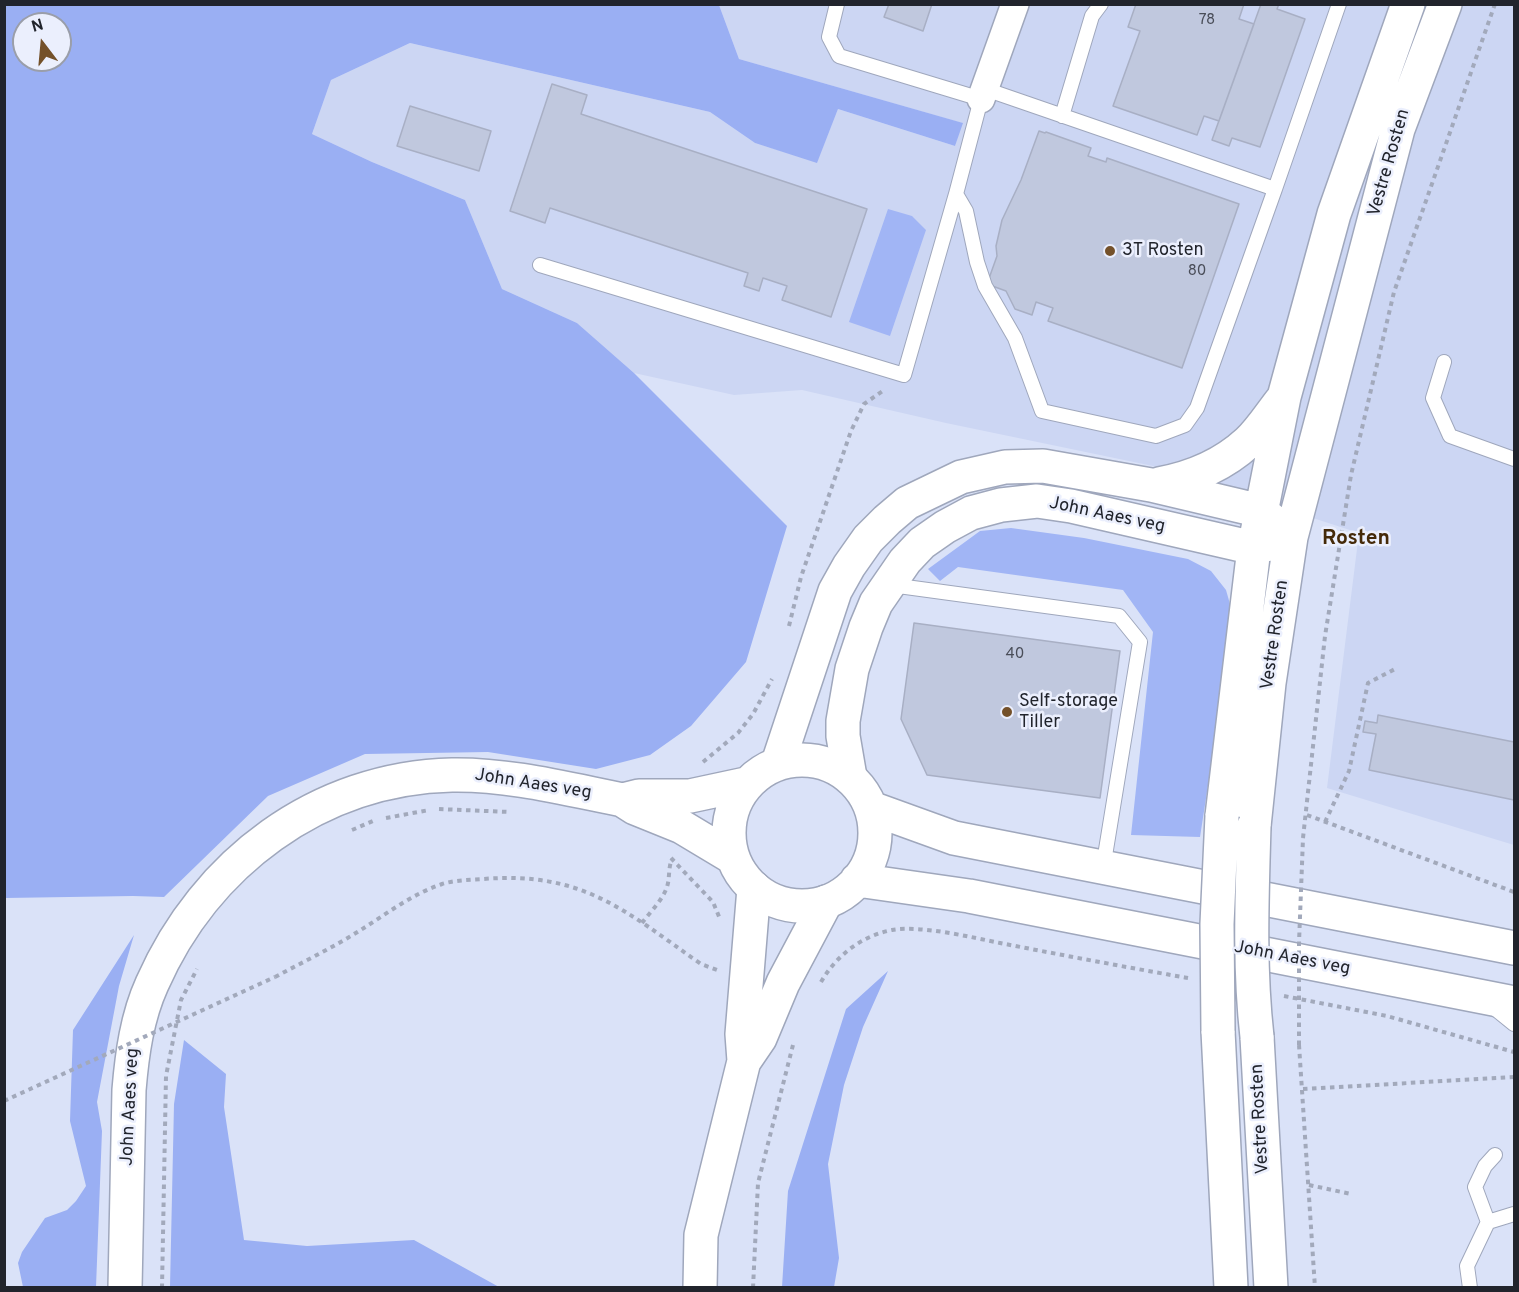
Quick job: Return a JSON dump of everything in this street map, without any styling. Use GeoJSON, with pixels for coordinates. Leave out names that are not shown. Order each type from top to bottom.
{"type":"FeatureCollection","features":[{"type":"Feature","properties":{"kind":"street"},"geometry":{"type":"LineString","coordinates":[[983,94],[1015,4]]}},
{"type":"Feature","properties":{"kind":"street","name":"Vestre Rosten"},"geometry":{"type":"LineString","coordinates":[[1231,1287],[1218,1031],[1217,924],[1222,816],[1254,548],[1284,397],[1334,214],[1408,4]]}},
{"type":"Feature","properties":{"kind":"street","name":"Vestre Rosten"},"geometry":{"type":"LineString","coordinates":[[1271,1287],[1251,934],[1254,826],[1269,683],[1291,537],[1398,129],[1445,4]]}},
{"type":"Feature","properties":{"kind":"street","name":"John Aaes veg"},"geometry":{"type":"LineString","coordinates":[[1151,485],[1180,480],[1221,463],[1249,442],[1284,397]]}},
{"type":"Feature","properties":{"kind":"street","name":"John Aaes veg"},"geometry":{"type":"LineString","coordinates":[[778,763],[835,591],[849,566],[886,520],[907,503],[961,477],[1005,467],[1043,466],[1151,485],[1262,511],[1291,537]]}},
{"type":"Feature","properties":{"kind":"street","name":"John Aaes veg"},"geometry":{"type":"LineString","coordinates":[[850,777],[843,736],[843,721],[848,688],[866,627],[876,603],[905,561],[922,543],[945,527],[971,513],[1001,505],[1036,501],[1071,506],[1254,548],[1291,537]]}},
{"type":"Feature","properties":{"kind":"street"},"geometry":{"type":"LineString","coordinates":[[796,758],[834,766],[850,777],[863,791],[871,808],[875,828],[874,846],[868,864],[857,880],[842,893],[826,902],[804,907],[785,906],[768,899],[741,876],[732,857],[728,837],[730,819],[736,801],[746,784],[760,771],[796,758]]}},
{"type":"Feature","properties":{"kind":"street","name":"John Aaes veg"},"geometry":{"type":"LineString","coordinates":[[125,1287],[129,1090],[136,1032],[152,984],[186,921],[205,895],[230,868],[253,848],[307,813],[337,799],[409,778],[452,775],[493,776],[623,800],[635,808],[682,827],[732,857]]}},
{"type":"Feature","properties":{"kind":"street","name":"John Aaes veg"},"geometry":{"type":"LineString","coordinates":[[623,800],[639,796],[690,796],[746,784]]}},
{"type":"Feature","properties":{"kind":"street"},"geometry":{"type":"LineString","coordinates":[[871,808],[954,838],[1515,948]]}},
{"type":"Feature","properties":{"kind":"street","name":"John Aaes veg"},"geometry":{"type":"LineString","coordinates":[[857,880],[969,896],[1515,1003]]}},
{"type":"Feature","properties":{"kind":"street"},"geometry":{"type":"LineString","coordinates":[[700,1287],[701,1235],[744,1061],[742,1034],[754,888]]}},
{"type":"Feature","properties":{"kind":"street"},"geometry":{"type":"LineString","coordinates":[[744,1061],[760,1038],[783,983],[826,902]]}},
{"type":"Feature","properties":{"kind":"lane"},"geometry":{"type":"LineString","coordinates":[[837,4],[829,38],[839,56],[1062,116],[1275,189]]}},
{"type":"Feature","properties":{"kind":"lane"},"geometry":{"type":"LineString","coordinates":[[1062,116],[1092,16],[1101,4]]}},
{"type":"Feature","properties":{"kind":"lane"},"geometry":{"type":"LineString","coordinates":[[956,194],[966,211],[977,262],[985,286],[1015,338],[1042,411],[1156,436],[1185,425],[1197,408],[1339,4]]}},
{"type":"Feature","properties":{"kind":"lane"},"geometry":{"type":"LineString","coordinates":[[540,265],[904,375],[983,94]]}},
{"type":"Feature","properties":{"kind":"lane"},"geometry":{"type":"LineString","coordinates":[[1444,362],[1433,398],[1450,436],[1515,459]]}},
{"type":"Feature","properties":{"kind":"lane"},"geometry":{"type":"LineString","coordinates":[[889,584],[1119,616],[1140,642],[1103,868]]}},
{"type":"Feature","properties":{"kind":"lane"},"geometry":{"type":"LineString","coordinates":[[1472,940],[1515,933]]}},
{"type":"Feature","properties":{"kind":"lane"},"geometry":{"type":"LineString","coordinates":[[1476,995],[1515,1024]]}},
{"type":"Feature","properties":{"kind":"lane"},"geometry":{"type":"LineString","coordinates":[[1470,1287],[1467,1266],[1488,1222],[1475,1187],[1485,1166],[1495,1155]]}},
{"type":"Feature","properties":{"kind":"lane"},"geometry":{"type":"LineString","coordinates":[[1488,1222],[1515,1214]]}},
{"type":"Feature","properties":{"kind":"path"},"geometry":{"type":"LineString","coordinates":[[1315,1287],[1299,1045],[1299,943],[1302,838],[1325,636],[1356,452],[1394,292],[1495,4]]}},
{"type":"Feature","properties":{"kind":"path"},"geometry":{"type":"LineString","coordinates":[[787,631],[805,565],[851,431],[864,404]]}},
{"type":"Feature","properties":{"kind":"path"},"geometry":{"type":"LineString","coordinates":[[1325,822],[1349,771],[1368,683],[1395,669]]}},
{"type":"Feature","properties":{"kind":"path"},"geometry":{"type":"LineString","coordinates":[[699,768],[707,758],[738,733],[753,714],[775,670]]}},
{"type":"Feature","properties":{"kind":"path"},"geometry":{"type":"LineString","coordinates":[[345,832],[376,820],[435,809],[516,812]]}},
{"type":"Feature","properties":{"kind":"path"},"geometry":{"type":"LineString","coordinates":[[1306,815],[1515,892]]}},
{"type":"Feature","properties":{"kind":"path"},"geometry":{"type":"LineString","coordinates":[[662,854],[672,859],[713,902],[721,922]]}},
{"type":"Feature","properties":{"kind":"path"},"geometry":{"type":"LineString","coordinates":[[642,923],[661,899],[667,886],[672,859]]}},
{"type":"Feature","properties":{"kind":"path"},"geometry":{"type":"LineString","coordinates":[[4,1101],[275,977],[356,933],[420,894],[442,884],[464,880],[500,877],[533,878],[566,884],[607,900],[700,963],[721,971]]}},
{"type":"Feature","properties":{"kind":"path"},"geometry":{"type":"LineString","coordinates":[[816,990],[829,969],[843,954],[859,943],[884,933],[910,929],[965,936],[1199,981]]}},
{"type":"Feature","properties":{"kind":"path"},"geometry":{"type":"LineString","coordinates":[[162,1287],[166,1076],[182,1000],[201,961]]}},
{"type":"Feature","properties":{"kind":"path"},"geometry":{"type":"LineString","coordinates":[[1281,996],[1387,1016],[1515,1052]]}},
{"type":"Feature","properties":{"kind":"path"},"geometry":{"type":"LineString","coordinates":[[753,1287],[758,1183],[796,1033]]}},
{"type":"Feature","properties":{"kind":"path"},"geometry":{"type":"LineString","coordinates":[[1303,1089],[1515,1077]]}},
{"type":"Feature","properties":{"kind":"path"},"geometry":{"type":"LineString","coordinates":[[1309,1185],[1351,1194]]}},
{"type":"Feature","properties":{"kind":"shaded area"},"geometry":{"type":"Polygon","coordinates":[[[4,5],[719,5],[739,59],[963,123],[955,146],[838,109],[817,163],[755,143],[710,112],[410,43],[331,80],[312,134],[372,162],[465,200],[502,289],[577,323],[634,373],[787,526],[746,662],[691,726],[650,755],[596,769],[488,752],[365,754],[268,796],[164,897],[5,898],[4,5]]]}},
{"type":"Feature","properties":{"kind":"shaded area"},"geometry":{"type":"Polygon","coordinates":[[[719,5],[1514,5],[1514,845],[1327,788],[1359,533],[1153,466],[802,390],[734,395],[634,373],[577,323],[502,289],[465,200],[372,162],[312,134],[331,80],[410,43],[710,112],[755,143],[817,162],[838,109],[955,146],[962,123],[739,59],[719,5]]]}},
{"type":"Feature","properties":{"kind":"shaded area"},"geometry":{"type":"Polygon","coordinates":[[[888,209],[912,216],[926,230],[890,336],[849,322],[888,209]]]}},
{"type":"Feature","properties":{"kind":"shaded area"},"geometry":{"type":"Polygon","coordinates":[[[1011,528],[1084,538],[1188,559],[1211,571],[1226,590],[1234,618],[1200,837],[1131,835],[1153,632],[1123,590],[958,567],[940,581],[928,569],[980,531],[1011,528]]]}},
{"type":"Feature","properties":{"kind":"shaded area"},"geometry":{"type":"Polygon","coordinates":[[[134,935],[119,986],[97,1102],[102,1131],[96,1287],[23,1287],[18,1263],[22,1252],[45,1218],[67,1210],[86,1186],[70,1121],[73,1030],[134,935]]]}},
{"type":"Feature","properties":{"kind":"shaded area"},"geometry":{"type":"Polygon","coordinates":[[[888,971],[863,1027],[844,1085],[828,1164],[839,1258],[834,1287],[782,1287],[788,1191],[846,1009],[888,971]]]}},
{"type":"Feature","properties":{"kind":"shaded area"},"geometry":{"type":"Polygon","coordinates":[[[184,1040],[226,1074],[224,1107],[244,1240],[307,1246],[414,1240],[499,1287],[170,1287],[174,1104],[184,1040]]]}},
{"type":"Feature","properties":{"kind":"building"},"geometry":{"type":"Polygon","coordinates":[[[889,4],[932,4],[923,31],[884,17],[889,4]]]}},
{"type":"Feature","properties":{"kind":"building"},"geometry":{"type":"Polygon","coordinates":[[[1136,4],[1244,4],[1239,19],[1254,24],[1219,121],[1204,116],[1197,135],[1113,106],[1140,31],[1128,27],[1136,4]]]}},
{"type":"Feature","properties":{"kind":"building"},"geometry":{"type":"Polygon","coordinates":[[[1261,4],[1279,4],[1277,9],[1305,19],[1260,147],[1232,138],[1229,146],[1212,140],[1261,4]]]}},
{"type":"Feature","properties":{"kind":"building"},"geometry":{"type":"Polygon","coordinates":[[[552,84],[587,95],[581,114],[867,209],[831,317],[782,300],[787,286],[763,278],[759,291],[744,286],[748,273],[550,208],[545,223],[510,211],[552,84]]]}},
{"type":"Feature","properties":{"kind":"building"},"geometry":{"type":"Polygon","coordinates":[[[410,106],[491,131],[479,171],[397,146],[410,106]]]}},
{"type":"Feature","properties":{"kind":"building","name":"3T Rosten"},"geometry":{"type":"Polygon","coordinates":[[[1039,131],[1091,148],[1088,156],[1106,162],[1107,158],[1239,204],[1182,368],[1048,321],[1053,308],[1036,302],[1032,315],[1015,309],[1006,291],[987,284],[997,256],[996,246],[1002,220],[1021,180],[1039,131]]]}},
{"type":"Feature","properties":{"kind":"building"},"geometry":{"type":"Polygon","coordinates":[[[914,623],[1120,651],[1100,798],[927,775],[901,719],[914,623]]]}},
{"type":"Feature","properties":{"kind":"building"},"geometry":{"type":"Polygon","coordinates":[[[1378,715],[1514,742],[1514,800],[1369,770],[1376,734],[1363,732],[1365,721],[1377,723],[1378,715]]]}},
{"type":"Feature","properties":{"kind":"place","name":"3T Rosten"},"geometry":{"type":"Point","coordinates":[1110,251]}},
{"type":"Feature","properties":{"kind":"place","name":"Self-storage Tiller"},"geometry":{"type":"Point","coordinates":[1007,712]}},
{"type":"Feature","properties":{"kind":"district","name":"Rosten"},"geometry":{"type":"Point","coordinates":[1356,540]}}]}
